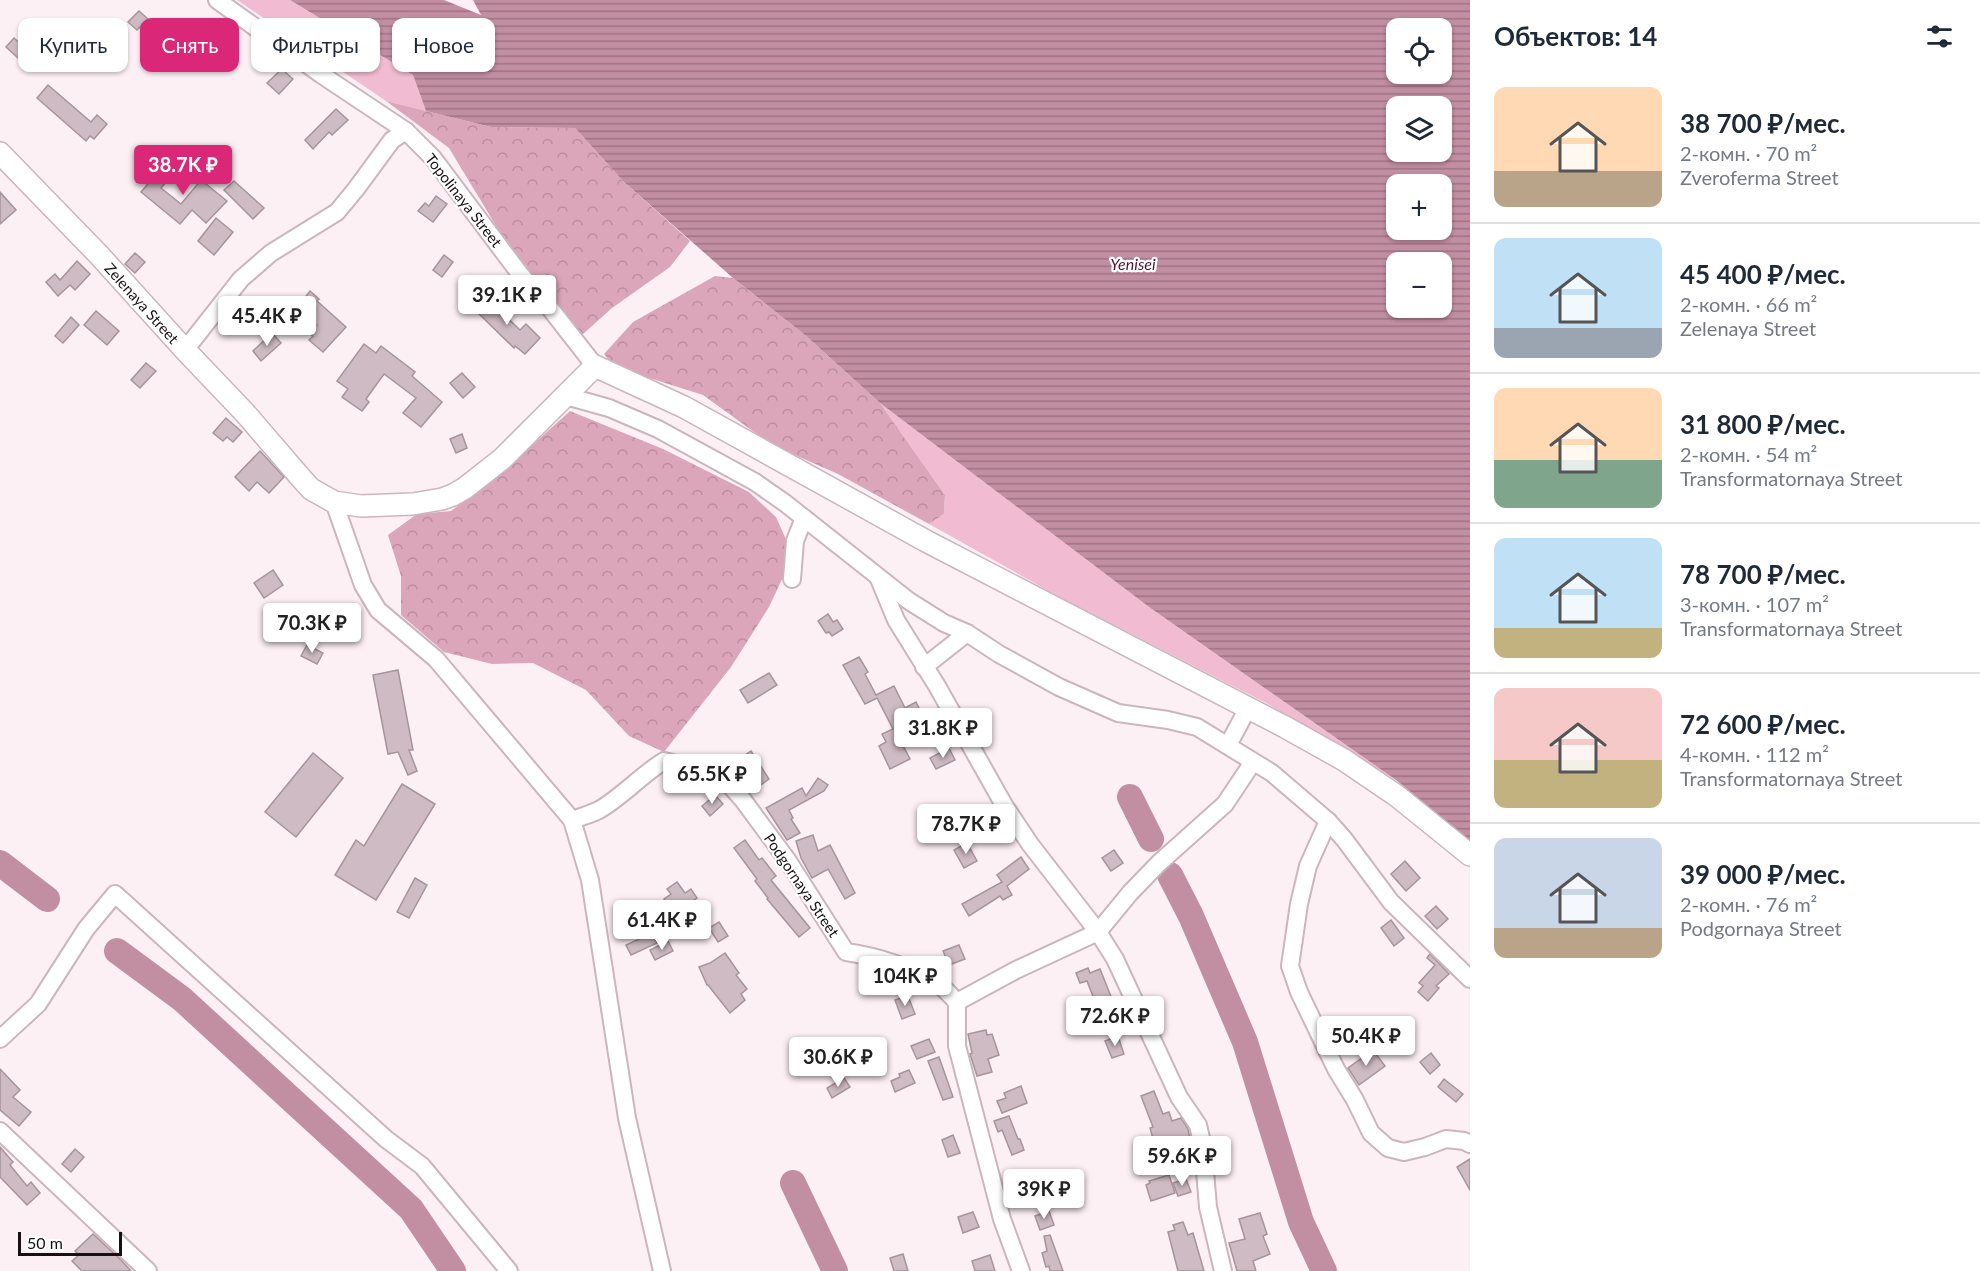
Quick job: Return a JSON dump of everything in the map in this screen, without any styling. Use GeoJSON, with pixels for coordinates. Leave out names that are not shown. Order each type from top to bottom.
{"type":"FeatureCollection","features":[{"type":"Feature","properties":{"kind":"street","name":"Topolinaya Street"},"geometry":{"type":"LineString","coordinates":[[217,0],[322,75],[406,131],[433,158],[520,274],[595,366]]}},
{"type":"Feature","properties":{"kind":"street"},"geometry":{"type":"LineString","coordinates":[[185,350],[241,279],[271,253],[337,212],[392,140],[406,131]]}},
{"type":"Feature","properties":{"kind":"street","name":"Zelenaya Street"},"geometry":{"type":"LineString","coordinates":[[0,153],[99,255],[245,413],[311,489],[334,502]]}},
{"type":"Feature","properties":{"kind":"street"},"geometry":{"type":"LineString","coordinates":[[662,1271],[627,1118],[590,880],[572,820],[436,658],[378,610],[363,585],[334,502],[361,506],[413,504],[453,495],[502,459],[595,366],[684,407],[935,546],[1035,596],[1344,760],[1397,796],[1470,855]]}},
{"type":"Feature","properties":{"kind":"street"},"geometry":{"type":"LineString","coordinates":[[566,396],[609,408],[658,429],[755,482],[909,601],[1059,687],[1118,713],[1168,720],[1197,727],[1272,773],[1328,821],[1391,902],[1470,979]]}},
{"type":"Feature","properties":{"kind":"street"},"geometry":{"type":"LineString","coordinates":[[792,579],[795,541],[804,518]]}},
{"type":"Feature","properties":{"kind":"street"},"geometry":{"type":"LineString","coordinates":[[878,579],[896,620],[1017,825],[1098,932],[1114,959],[1179,1097],[1198,1125],[1203,1147],[1208,1207],[1223,1271]]}},
{"type":"Feature","properties":{"kind":"street"},"geometry":{"type":"LineString","coordinates":[[924,668],[967,633]]}},
{"type":"Feature","properties":{"kind":"street"},"geometry":{"type":"LineString","coordinates":[[1228,745],[1248,708]]}},
{"type":"Feature","properties":{"kind":"street","name":"Podgornaya Street"},"geometry":{"type":"LineString","coordinates":[[572,820],[598,810],[614,800],[664,761],[705,771],[727,782],[743,800],[788,861],[846,952],[861,954],[908,969],[939,985],[957,1002]]}},
{"type":"Feature","properties":{"kind":"street"},"geometry":{"type":"LineString","coordinates":[[1021,1271],[1002,1219],[957,1046],[957,1002],[1016,970],[1098,932],[1130,892],[1225,804],[1252,762]]}},
{"type":"Feature","properties":{"kind":"street"},"geometry":{"type":"LineString","coordinates":[[1328,821],[1308,866],[1299,904],[1290,966],[1299,992],[1335,1069],[1355,1100],[1371,1133],[1388,1148],[1404,1152],[1446,1139],[1464,1140],[1470,1144]]}},
{"type":"Feature","properties":{"kind":"street"},"geometry":{"type":"LineString","coordinates":[[0,1039],[38,1004],[86,928],[115,894],[386,1139],[422,1166],[509,1271]]}},
{"type":"Feature","properties":{"kind":"street"},"geometry":{"type":"LineString","coordinates":[[0,1131],[148,1271]]}},
{"type":"Feature","properties":{"kind":"shaded area"},"geometry":{"type":"Polygon","coordinates":[[[237,0],[290,0],[320,18],[264,18],[237,0]]]}},
{"type":"Feature","properties":{"kind":"shaded area"},"geometry":{"type":"Polygon","coordinates":[[[380,55],[392,62],[392,72],[408,72],[413,75],[426,111],[386,101],[343,72],[380,72],[380,55]]]}},
{"type":"Feature","properties":{"kind":"shaded area"},"geometry":{"type":"Polygon","coordinates":[[[880,403],[1149,607],[1396,780],[1266,703],[1063,599],[929,524],[944,514],[945,495],[880,403]]]}},
{"type":"Feature","properties":{"kind":"green space"},"geometry":{"type":"Polygon","coordinates":[[[386,101],[491,127],[575,128],[624,182],[690,241],[670,267],[612,308],[582,335],[510,249],[449,148],[386,101]]]}},
{"type":"Feature","properties":{"kind":"green space"},"geometry":{"type":"Polygon","coordinates":[[[715,276],[733,278],[805,335],[880,403],[945,495],[944,514],[929,524],[838,474],[772,445],[703,395],[617,370],[604,354],[633,322],[715,276]]]}},
{"type":"Feature","properties":{"kind":"green space"},"geometry":{"type":"Polygon","coordinates":[[[570,411],[663,449],[749,492],[776,517],[788,544],[784,575],[769,607],[731,667],[664,752],[629,736],[586,690],[533,663],[492,664],[444,652],[401,615],[401,576],[388,535],[417,514],[451,511],[497,477],[570,411]]]}},
{"type":"Feature","properties":{"kind":"water","name":"Yenisei"},"geometry":{"type":"Polygon","coordinates":[[[290,0],[444,0],[481,15],[473,0],[1470,0],[1470,841],[1396,780],[1149,607],[880,403],[805,335],[733,278],[624,182],[575,128],[491,127],[426,111],[413,75],[408,72],[495,72],[495,18],[392,18],[392,62],[380,55],[380,18],[320,18],[290,0]]]}},
{"type":"Feature","properties":{"kind":"building"},"geometry":{"type":"Polygon","coordinates":[[[139,11],[147,18],[140,18],[140,27],[137,30],[128,22],[139,11]]]}},
{"type":"Feature","properties":{"kind":"building"},"geometry":{"type":"Polygon","coordinates":[[[14,38],[18,42],[18,58],[6,47],[14,38]]]}},
{"type":"Feature","properties":{"kind":"building"},"geometry":{"type":"Polygon","coordinates":[[[279,72],[285,72],[293,79],[279,94],[267,83],[279,72]]]}},
{"type":"Feature","properties":{"kind":"building"},"geometry":{"type":"Polygon","coordinates":[[[48,85],[91,122],[97,115],[107,124],[94,139],[90,136],[86,141],[37,98],[48,85]]]}},
{"type":"Feature","properties":{"kind":"building"},"geometry":{"type":"Polygon","coordinates":[[[336,109],[348,120],[332,135],[329,132],[313,149],[305,140],[336,109]]]}},
{"type":"Feature","properties":{"kind":"building"},"geometry":{"type":"Polygon","coordinates":[[[172,156],[182,164],[161,188],[181,204],[201,180],[227,201],[206,223],[192,210],[180,224],[141,192],[172,156]]]}},
{"type":"Feature","properties":{"kind":"building"},"geometry":{"type":"Polygon","coordinates":[[[234,181],[264,208],[253,219],[224,190],[234,181]]]}},
{"type":"Feature","properties":{"kind":"building"},"geometry":{"type":"Polygon","coordinates":[[[0,192],[16,210],[0,224],[0,192]]]}},
{"type":"Feature","properties":{"kind":"building"},"geometry":{"type":"Polygon","coordinates":[[[436,196],[447,204],[433,222],[418,211],[425,203],[429,206],[436,196]]]}},
{"type":"Feature","properties":{"kind":"building"},"geometry":{"type":"Polygon","coordinates":[[[216,218],[233,232],[214,255],[198,241],[216,218]]]}},
{"type":"Feature","properties":{"kind":"building"},"geometry":{"type":"Polygon","coordinates":[[[135,253],[145,262],[135,273],[125,264],[135,253]]]}},
{"type":"Feature","properties":{"kind":"building"},"geometry":{"type":"Polygon","coordinates":[[[444,255],[453,262],[442,277],[433,270],[444,255]]]}},
{"type":"Feature","properties":{"kind":"building"},"geometry":{"type":"Polygon","coordinates":[[[77,261],[90,274],[75,290],[70,285],[58,296],[46,282],[55,274],[60,280],[77,261]]]}},
{"type":"Feature","properties":{"kind":"building"},"geometry":{"type":"Polygon","coordinates":[[[310,291],[319,299],[317,301],[346,327],[323,352],[309,340],[313,336],[310,334],[317,325],[297,308],[310,291]]]}},
{"type":"Feature","properties":{"kind":"building"},"geometry":{"type":"Polygon","coordinates":[[[484,295],[520,330],[526,324],[540,338],[525,354],[515,346],[514,348],[475,310],[477,308],[474,306],[484,295]]]}},
{"type":"Feature","properties":{"kind":"building"},"geometry":{"type":"Polygon","coordinates":[[[96,311],[119,331],[107,345],[84,325],[96,311]]]}},
{"type":"Feature","properties":{"kind":"building"},"geometry":{"type":"Polygon","coordinates":[[[71,317],[79,325],[63,343],[55,336],[71,317]]]}},
{"type":"Feature","properties":{"kind":"building"},"geometry":{"type":"Polygon","coordinates":[[[272,333],[281,343],[261,361],[253,351],[272,333]]]}},
{"type":"Feature","properties":{"kind":"building"},"geometry":{"type":"Polygon","coordinates":[[[364,344],[376,353],[381,346],[415,372],[412,376],[442,402],[421,427],[403,413],[416,398],[384,374],[366,399],[369,402],[362,411],[342,397],[348,389],[337,381],[364,344]]]}},
{"type":"Feature","properties":{"kind":"building"},"geometry":{"type":"Polygon","coordinates":[[[146,363],[156,371],[140,388],[131,380],[146,363]]]}},
{"type":"Feature","properties":{"kind":"building"},"geometry":{"type":"Polygon","coordinates":[[[462,373],[475,387],[463,398],[450,383],[462,373]]]}},
{"type":"Feature","properties":{"kind":"building"},"geometry":{"type":"Polygon","coordinates":[[[226,418],[242,432],[233,442],[227,437],[223,441],[213,433],[226,418]]]}},
{"type":"Feature","properties":{"kind":"building"},"geometry":{"type":"Polygon","coordinates":[[[462,434],[467,448],[456,453],[450,439],[462,434]]]}},
{"type":"Feature","properties":{"kind":"building"},"geometry":{"type":"Polygon","coordinates":[[[260,451],[284,477],[269,493],[257,482],[249,491],[235,477],[260,451]]]}},
{"type":"Feature","properties":{"kind":"building"},"geometry":{"type":"Polygon","coordinates":[[[273,570],[283,585],[264,598],[254,583],[273,570]]]}},
{"type":"Feature","properties":{"kind":"building"},"geometry":{"type":"Polygon","coordinates":[[[828,614],[833,622],[837,620],[843,629],[832,636],[829,632],[826,633],[818,621],[828,614]]]}},
{"type":"Feature","properties":{"kind":"building"},"geometry":{"type":"Polygon","coordinates":[[[307,645],[323,653],[317,664],[301,656],[307,645]]]}},
{"type":"Feature","properties":{"kind":"building"},"geometry":{"type":"Polygon","coordinates":[[[859,657],[868,672],[865,674],[876,695],[894,686],[905,708],[916,702],[928,726],[900,740],[910,759],[890,769],[879,746],[886,742],[882,734],[893,729],[877,698],[865,704],[843,665],[859,657]]]}},
{"type":"Feature","properties":{"kind":"building"},"geometry":{"type":"Polygon","coordinates":[[[398,670],[413,750],[409,750],[417,771],[408,775],[398,752],[388,754],[373,675],[398,670]]]}},
{"type":"Feature","properties":{"kind":"building"},"geometry":{"type":"Polygon","coordinates":[[[769,673],[777,685],[748,703],[740,690],[769,673]]]}},
{"type":"Feature","properties":{"kind":"building"},"geometry":{"type":"Polygon","coordinates":[[[949,748],[955,760],[936,769],[930,758],[949,748]]]}},
{"type":"Feature","properties":{"kind":"building"},"geometry":{"type":"Polygon","coordinates":[[[751,751],[769,779],[754,790],[735,762],[751,751]]]}},
{"type":"Feature","properties":{"kind":"building"},"geometry":{"type":"Polygon","coordinates":[[[313,753],[343,778],[296,837],[265,812],[313,753]]]}},
{"type":"Feature","properties":{"kind":"building"},"geometry":{"type":"Polygon","coordinates":[[[818,778],[828,785],[824,791],[789,810],[793,818],[791,819],[800,833],[787,840],[766,808],[802,788],[806,796],[818,778]]]}},
{"type":"Feature","properties":{"kind":"building"},"geometry":{"type":"Polygon","coordinates":[[[402,784],[435,804],[376,900],[335,875],[356,840],[364,846],[402,784]]]}},
{"type":"Feature","properties":{"kind":"building"},"geometry":{"type":"Polygon","coordinates":[[[715,795],[723,804],[710,816],[702,806],[715,795]]]}},
{"type":"Feature","properties":{"kind":"building"},"geometry":{"type":"Polygon","coordinates":[[[813,835],[818,851],[830,845],[855,893],[845,899],[828,869],[812,878],[801,858],[796,841],[813,835]]]}},
{"type":"Feature","properties":{"kind":"building"},"geometry":{"type":"Polygon","coordinates":[[[745,840],[759,860],[762,858],[776,876],[771,880],[810,928],[799,937],[767,899],[755,881],[757,879],[734,848],[745,840]]]}},
{"type":"Feature","properties":{"kind":"building"},"geometry":{"type":"Polygon","coordinates":[[[967,843],[977,861],[964,868],[954,850],[967,843]]]}},
{"type":"Feature","properties":{"kind":"building"},"geometry":{"type":"Polygon","coordinates":[[[1114,850],[1123,863],[1111,871],[1102,858],[1114,850]]]}},
{"type":"Feature","properties":{"kind":"building"},"geometry":{"type":"Polygon","coordinates":[[[1021,857],[1029,869],[1007,886],[1012,895],[1003,900],[1000,896],[969,916],[962,904],[1002,882],[997,875],[1021,857]]]}},
{"type":"Feature","properties":{"kind":"building"},"geometry":{"type":"Polygon","coordinates":[[[1405,861],[1420,878],[1406,891],[1391,874],[1405,861]]]}},
{"type":"Feature","properties":{"kind":"building"},"geometry":{"type":"Polygon","coordinates":[[[415,878],[427,885],[409,918],[397,912],[415,878]]]}},
{"type":"Feature","properties":{"kind":"building"},"geometry":{"type":"Polygon","coordinates":[[[677,882],[685,893],[691,889],[697,898],[674,914],[664,899],[671,894],[667,889],[677,882]]]}},
{"type":"Feature","properties":{"kind":"building"},"geometry":{"type":"Polygon","coordinates":[[[1436,906],[1448,919],[1437,929],[1425,916],[1436,906]]]}},
{"type":"Feature","properties":{"kind":"building"},"geometry":{"type":"Polygon","coordinates":[[[1391,920],[1404,938],[1394,946],[1381,928],[1391,920]]]}},
{"type":"Feature","properties":{"kind":"building"},"geometry":{"type":"Polygon","coordinates":[[[719,922],[728,936],[718,942],[709,928],[719,922]]]}},
{"type":"Feature","properties":{"kind":"building"},"geometry":{"type":"Polygon","coordinates":[[[652,933],[657,943],[631,955],[626,945],[652,933]]]}},
{"type":"Feature","properties":{"kind":"building"},"geometry":{"type":"Polygon","coordinates":[[[668,941],[673,951],[655,960],[650,950],[668,941]]]}},
{"type":"Feature","properties":{"kind":"building"},"geometry":{"type":"Polygon","coordinates":[[[959,945],[965,959],[949,965],[943,951],[959,945]]]}},
{"type":"Feature","properties":{"kind":"building"},"geometry":{"type":"Polygon","coordinates":[[[725,953],[739,973],[736,975],[747,989],[741,994],[745,1000],[730,1013],[707,985],[699,967],[725,953]]]}},
{"type":"Feature","properties":{"kind":"building"},"geometry":{"type":"Polygon","coordinates":[[[1430,954],[1449,974],[1436,986],[1439,988],[1428,1001],[1418,992],[1423,986],[1419,983],[1435,965],[1427,958],[1430,954]]]}},
{"type":"Feature","properties":{"kind":"building"},"geometry":{"type":"Polygon","coordinates":[[[1088,968],[1090,973],[1100,969],[1114,1004],[1101,1009],[1087,981],[1080,983],[1076,973],[1088,968]]]}},
{"type":"Feature","properties":{"kind":"building"},"geometry":{"type":"Polygon","coordinates":[[[908,996],[915,1014],[902,1019],[895,1000],[908,996]]]}},
{"type":"Feature","properties":{"kind":"building"},"geometry":{"type":"Polygon","coordinates":[[[986,1030],[987,1035],[992,1034],[999,1055],[988,1059],[992,1072],[977,1076],[970,1054],[972,1053],[968,1034],[986,1030]]]}},
{"type":"Feature","properties":{"kind":"building"},"geometry":{"type":"Polygon","coordinates":[[[1118,1036],[1124,1054],[1112,1058],[1105,1041],[1118,1036]]]}},
{"type":"Feature","properties":{"kind":"building"},"geometry":{"type":"Polygon","coordinates":[[[929,1039],[935,1052],[917,1059],[911,1046],[929,1039]]]}},
{"type":"Feature","properties":{"kind":"building"},"geometry":{"type":"Polygon","coordinates":[[[1373,1050],[1385,1066],[1359,1085],[1348,1068],[1373,1050]]]}},
{"type":"Feature","properties":{"kind":"building"},"geometry":{"type":"Polygon","coordinates":[[[1431,1053],[1440,1065],[1430,1074],[1420,1062],[1431,1053]]]}},
{"type":"Feature","properties":{"kind":"building"},"geometry":{"type":"Polygon","coordinates":[[[939,1057],[953,1097],[943,1100],[928,1061],[939,1057]]]}},
{"type":"Feature","properties":{"kind":"building"},"geometry":{"type":"Polygon","coordinates":[[[0,1069],[20,1090],[13,1097],[31,1112],[19,1126],[0,1110],[0,1069]]]}},
{"type":"Feature","properties":{"kind":"building"},"geometry":{"type":"Polygon","coordinates":[[[909,1070],[915,1083],[895,1092],[891,1081],[900,1077],[899,1074],[909,1070]]]}},
{"type":"Feature","properties":{"kind":"building"},"geometry":{"type":"Polygon","coordinates":[[[844,1078],[850,1087],[832,1098],[827,1088],[844,1078]]]}},
{"type":"Feature","properties":{"kind":"building"},"geometry":{"type":"Polygon","coordinates":[[[1444,1079],[1463,1094],[1456,1102],[1438,1087],[1444,1079]]]}},
{"type":"Feature","properties":{"kind":"building"},"geometry":{"type":"Polygon","coordinates":[[[1021,1086],[1027,1103],[1002,1113],[997,1101],[1006,1098],[1004,1093],[1021,1086]]]}},
{"type":"Feature","properties":{"kind":"building"},"geometry":{"type":"Polygon","coordinates":[[[1154,1091],[1163,1114],[1169,1112],[1172,1121],[1181,1118],[1188,1129],[1193,1154],[1174,1160],[1167,1138],[1154,1142],[1150,1128],[1153,1127],[1141,1096],[1154,1091]]]}},
{"type":"Feature","properties":{"kind":"building"},"geometry":{"type":"Polygon","coordinates":[[[1009,1116],[1024,1150],[1012,1155],[1002,1130],[998,1132],[994,1121],[1009,1116]]]}},
{"type":"Feature","properties":{"kind":"building"},"geometry":{"type":"Polygon","coordinates":[[[953,1135],[960,1153],[948,1157],[942,1140],[953,1135]]]}},
{"type":"Feature","properties":{"kind":"building"},"geometry":{"type":"Polygon","coordinates":[[[0,1147],[13,1162],[10,1165],[27,1186],[31,1182],[40,1193],[27,1205],[0,1177],[0,1147]]]}},
{"type":"Feature","properties":{"kind":"building"},"geometry":{"type":"Polygon","coordinates":[[[75,1149],[84,1157],[71,1172],[62,1164],[75,1149]]]}},
{"type":"Feature","properties":{"kind":"building"},"geometry":{"type":"Polygon","coordinates":[[[1470,1159],[1470,1190],[1457,1167],[1470,1159]]]}},
{"type":"Feature","properties":{"kind":"building"},"geometry":{"type":"Polygon","coordinates":[[[1169,1175],[1175,1193],[1151,1201],[1146,1185],[1150,1183],[1149,1181],[1169,1175]]]}},
{"type":"Feature","properties":{"kind":"building"},"geometry":{"type":"Polygon","coordinates":[[[1186,1179],[1191,1192],[1178,1196],[1173,1183],[1186,1179]]]}},
{"type":"Feature","properties":{"kind":"building"},"geometry":{"type":"Polygon","coordinates":[[[1049,1211],[1054,1225],[1040,1230],[1035,1216],[1049,1211]]]}},
{"type":"Feature","properties":{"kind":"building"},"geometry":{"type":"Polygon","coordinates":[[[973,1212],[979,1227],[963,1233],[958,1217],[973,1212]]]}},
{"type":"Feature","properties":{"kind":"building"},"geometry":{"type":"Polygon","coordinates":[[[1260,1213],[1267,1234],[1263,1236],[1270,1254],[1253,1261],[1256,1271],[1237,1271],[1229,1243],[1245,1239],[1239,1219],[1260,1213]]]}},
{"type":"Feature","properties":{"kind":"building"},"geometry":{"type":"Polygon","coordinates":[[[1183,1222],[1188,1235],[1193,1233],[1204,1271],[1178,1271],[1168,1232],[1175,1230],[1173,1225],[1183,1222]]]}},
{"type":"Feature","properties":{"kind":"building"},"geometry":{"type":"Polygon","coordinates":[[[93,1234],[131,1271],[82,1271],[72,1261],[79,1255],[75,1251],[93,1234]]]}},
{"type":"Feature","properties":{"kind":"building"},"geometry":{"type":"Polygon","coordinates":[[[1050,1235],[1063,1271],[1050,1271],[1049,1266],[1046,1267],[1042,1253],[1047,1251],[1044,1236],[1050,1235]]]}},
{"type":"Feature","properties":{"kind":"building"},"geometry":{"type":"Polygon","coordinates":[[[903,1254],[908,1271],[894,1271],[890,1258],[903,1254]]]}},
{"type":"Feature","properties":{"kind":"building"},"geometry":{"type":"Polygon","coordinates":[[[990,1255],[995,1271],[975,1271],[972,1261],[990,1255]]]}},
{"type":"Feature","properties":{"kind":"waterway"},"geometry":{"type":"LineString","coordinates":[[1130,797],[1151,839]]}},
{"type":"Feature","properties":{"kind":"waterway"},"geometry":{"type":"LineString","coordinates":[[0,863],[47,899]]}},
{"type":"Feature","properties":{"kind":"waterway"},"geometry":{"type":"LineString","coordinates":[[1170,875],[1191,916],[1245,1042],[1301,1222],[1324,1271]]}},
{"type":"Feature","properties":{"kind":"waterway"},"geometry":{"type":"LineString","coordinates":[[117,951],[182,999],[411,1209],[453,1271]]}},
{"type":"Feature","properties":{"kind":"waterway"},"geometry":{"type":"LineString","coordinates":[[793,1183],[835,1271]]}}]}
